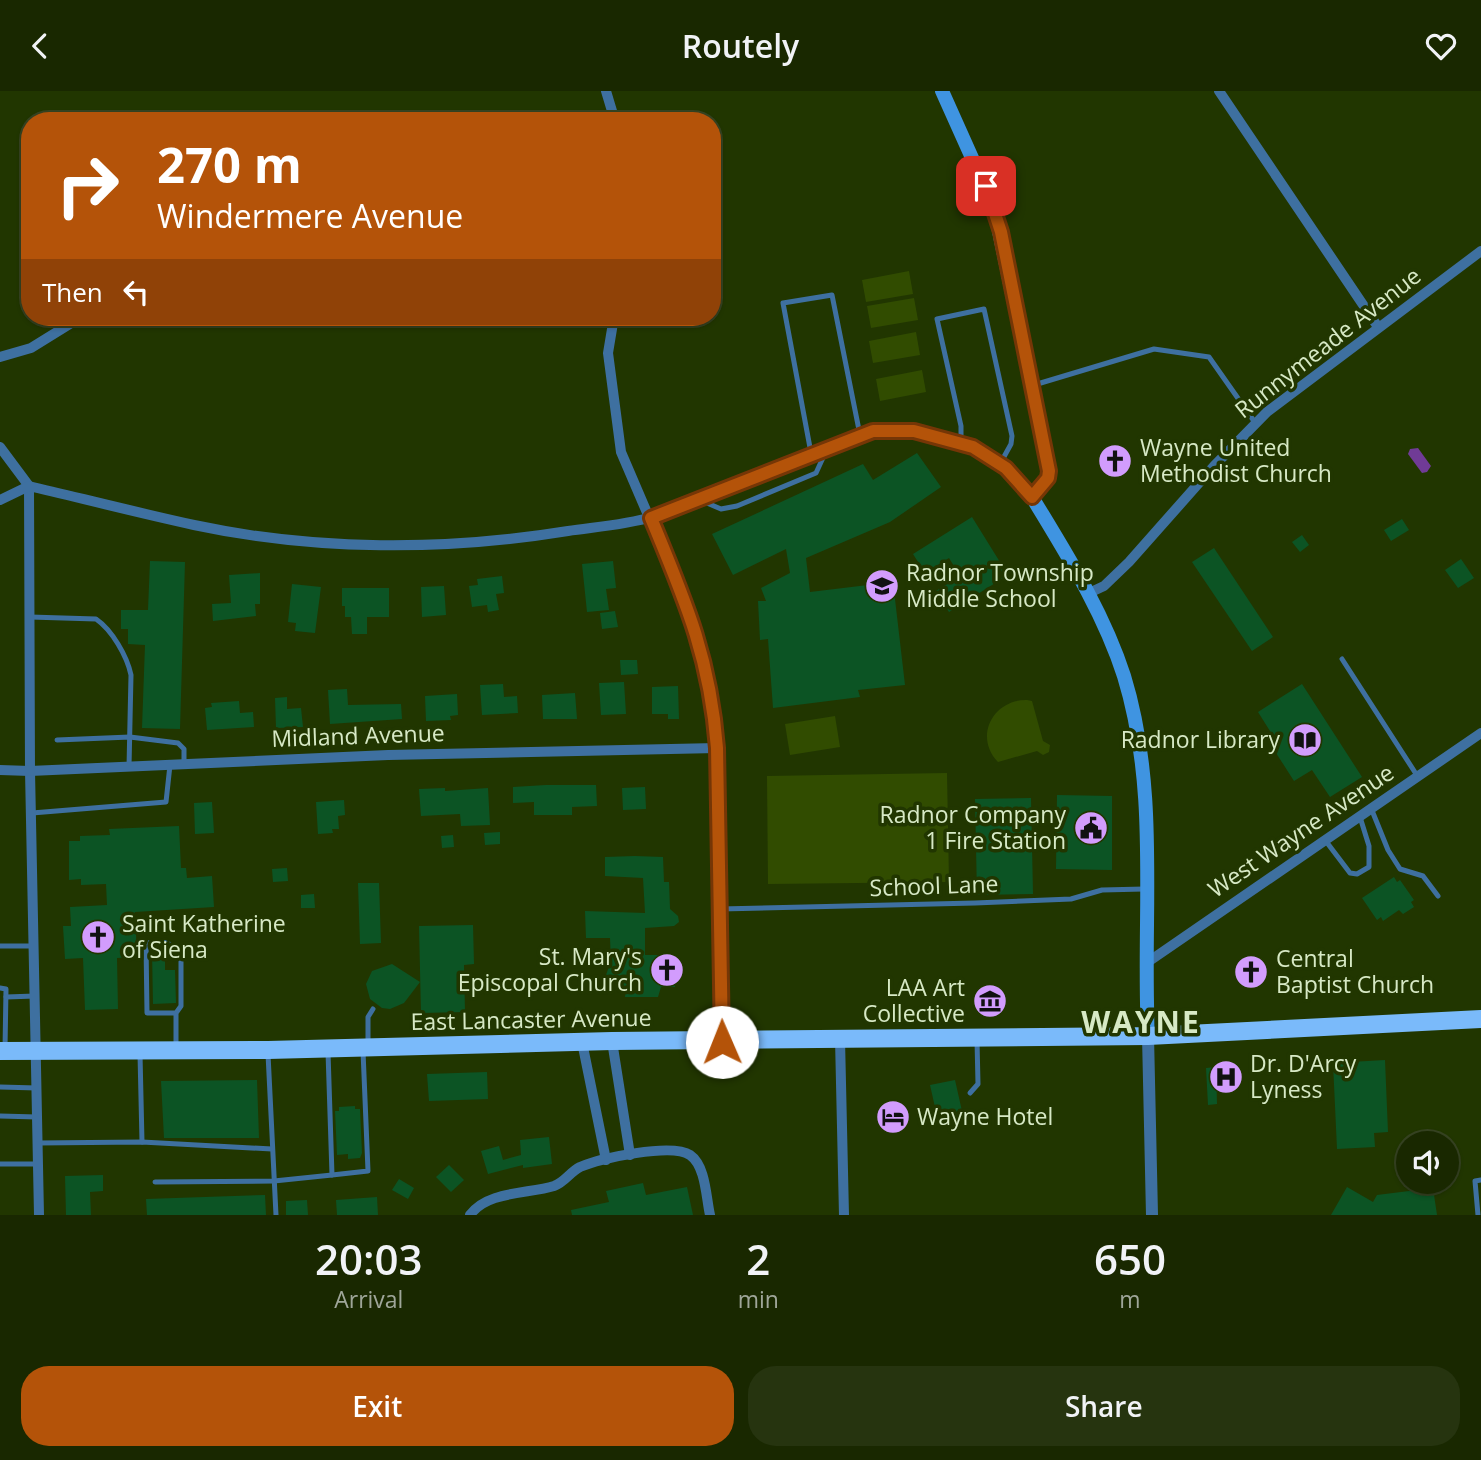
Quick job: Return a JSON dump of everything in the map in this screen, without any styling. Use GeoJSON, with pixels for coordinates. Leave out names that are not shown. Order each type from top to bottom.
{"type":"FeatureCollection","features":[{"type":"Feature","properties":{"kind":"highway","name":"East Lancaster Avenue"},"geometry":{"type":"LineString","coordinates":[[3,1051],[268,1050],[611,1041],[1148,1036],[1481,1019]]}},
{"type":"Feature","properties":{"kind":"main road"},"geometry":{"type":"LineString","coordinates":[[942,91],[994,207],[1049,471],[1048,478],[1032,497],[1089,593],[1124,679],[1142,763],[1149,832],[1145,964],[1148,1036]]}},
{"type":"Feature","properties":{"kind":"street"},"geometry":{"type":"LineString","coordinates":[[606,91],[612,112]]}},
{"type":"Feature","properties":{"kind":"street"},"geometry":{"type":"LineString","coordinates":[[1219,91],[1378,327]]}},
{"type":"Feature","properties":{"kind":"street","name":"Runnymeade Avenue"},"geometry":{"type":"LineString","coordinates":[[1089,593],[1104,586],[1129,562],[1256,424],[1378,327],[1481,251]]}},
{"type":"Feature","properties":{"kind":"street"},"geometry":{"type":"LineString","coordinates":[[0,357],[31,348],[66,326]]}},
{"type":"Feature","properties":{"kind":"street"},"geometry":{"type":"LineString","coordinates":[[612,326],[608,353],[621,452],[697,632],[713,703],[717,748],[722,1042]]}},
{"type":"Feature","properties":{"kind":"street"},"geometry":{"type":"LineString","coordinates":[[0,500],[29,485],[196,526],[306,540],[389,546],[518,539],[651,518],[811,453],[873,431],[914,431],[961,442],[1000,464],[1018,479],[1032,497]]}},
{"type":"Feature","properties":{"kind":"street"},"geometry":{"type":"LineString","coordinates":[[0,447],[29,485],[30,772],[39,1215]]}},
{"type":"Feature","properties":{"kind":"street","name":"West Wayne Avenue"},"geometry":{"type":"LineString","coordinates":[[1145,964],[1481,733]]}},
{"type":"Feature","properties":{"kind":"street","name":"Midland Avenue"},"geometry":{"type":"LineString","coordinates":[[0,770],[30,772],[388,755],[717,748]]}},
{"type":"Feature","properties":{"kind":"street"},"geometry":{"type":"LineString","coordinates":[[1148,1036],[1152,1215]]}},
{"type":"Feature","properties":{"kind":"street"},"geometry":{"type":"LineString","coordinates":[[840,1039],[844,1215]]}},
{"type":"Feature","properties":{"kind":"street"},"geometry":{"type":"LineString","coordinates":[[611,1041],[630,1155]]}},
{"type":"Feature","properties":{"kind":"street"},"geometry":{"type":"LineString","coordinates":[[582,1042],[606,1160]]}},
{"type":"Feature","properties":{"kind":"street"},"geometry":{"type":"LineString","coordinates":[[470,1215],[484,1201],[557,1185],[579,1168],[630,1155],[666,1150],[690,1155],[700,1170],[710,1215]]}},
{"type":"Feature","properties":{"kind":"lane"},"geometry":{"type":"LineString","coordinates":[[811,453],[783,303],[832,295],[860,435]]}},
{"type":"Feature","properties":{"kind":"lane"},"geometry":{"type":"LineString","coordinates":[[961,442],[961,426],[937,319],[984,309],[1012,436],[1011,444],[1000,464]]}},
{"type":"Feature","properties":{"kind":"lane"},"geometry":{"type":"LineString","coordinates":[[1031,386],[1154,349],[1209,357],[1256,424]]}},
{"type":"Feature","properties":{"kind":"lane"},"geometry":{"type":"LineString","coordinates":[[697,499],[721,509],[737,506],[816,474],[827,447]]}},
{"type":"Feature","properties":{"kind":"lane"},"geometry":{"type":"LineString","coordinates":[[30,617],[96,618],[104,624],[129,664],[131,675],[129,767]]}},
{"type":"Feature","properties":{"kind":"lane"},"geometry":{"type":"LineString","coordinates":[[1342,659],[1418,777]]}},
{"type":"Feature","properties":{"kind":"lane"},"geometry":{"type":"LineString","coordinates":[[57,740],[130,737],[178,743],[184,749],[184,764]]}},
{"type":"Feature","properties":{"kind":"lane"},"geometry":{"type":"LineString","coordinates":[[31,813],[166,802],[170,765]]}},
{"type":"Feature","properties":{"kind":"lane"},"geometry":{"type":"LineString","coordinates":[[1371,808],[1388,850],[1400,869],[1423,876],[1438,896]]}},
{"type":"Feature","properties":{"kind":"lane"},"geometry":{"type":"LineString","coordinates":[[1325,840],[1350,873],[1363,872],[1369,867],[1371,858],[1359,816]]}},
{"type":"Feature","properties":{"kind":"lane","name":"School Lane"},"geometry":{"type":"LineString","coordinates":[[720,909],[975,904],[1071,898],[1102,890],[1147,889]]}},
{"type":"Feature","properties":{"kind":"lane"},"geometry":{"type":"LineString","coordinates":[[176,1013],[147,1013],[146,943],[165,942],[181,950],[181,1006],[176,1013],[176,1051]]}},
{"type":"Feature","properties":{"kind":"lane"},"geometry":{"type":"LineString","coordinates":[[0,946],[34,946]]}},
{"type":"Feature","properties":{"kind":"lane"},"geometry":{"type":"LineString","coordinates":[[0,988],[6,989],[3,1051]]}},
{"type":"Feature","properties":{"kind":"lane"},"geometry":{"type":"LineString","coordinates":[[6,997],[35,996]]}},
{"type":"Feature","properties":{"kind":"lane"},"geometry":{"type":"LineString","coordinates":[[155,1182],[274,1181],[368,1171],[366,1048],[368,1017],[373,1009]]}},
{"type":"Feature","properties":{"kind":"lane"},"geometry":{"type":"LineString","coordinates":[[970,1093],[978,1084],[977,1037]]}},
{"type":"Feature","properties":{"kind":"lane"},"geometry":{"type":"LineString","coordinates":[[327,1049],[332,1175]]}},
{"type":"Feature","properties":{"kind":"lane"},"geometry":{"type":"LineString","coordinates":[[268,1050],[276,1215]]}},
{"type":"Feature","properties":{"kind":"lane"},"geometry":{"type":"LineString","coordinates":[[140,1051],[142,1142]]}},
{"type":"Feature","properties":{"kind":"lane"},"geometry":{"type":"LineString","coordinates":[[0,1087],[37,1088]]}},
{"type":"Feature","properties":{"kind":"lane"},"geometry":{"type":"LineString","coordinates":[[0,1116],[37,1117]]}},
{"type":"Feature","properties":{"kind":"lane"},"geometry":{"type":"LineString","coordinates":[[38,1143],[142,1142],[272,1149]]}},
{"type":"Feature","properties":{"kind":"lane"},"geometry":{"type":"LineString","coordinates":[[0,1164],[38,1164]]}},
{"type":"Feature","properties":{"kind":"lane"},"geometry":{"type":"LineString","coordinates":[[1478,1215],[1475,1181],[1481,1180]]}},
{"type":"Feature","properties":{"kind":"green space"},"geometry":{"type":"Polygon","coordinates":[[[909,271],[913,294],[866,302],[862,280],[909,271]]]}},
{"type":"Feature","properties":{"kind":"green space"},"geometry":{"type":"Polygon","coordinates":[[[914,298],[918,320],[871,328],[867,306],[914,298]]]}},
{"type":"Feature","properties":{"kind":"green space"},"geometry":{"type":"Polygon","coordinates":[[[916,332],[920,355],[873,363],[869,341],[916,332]]]}},
{"type":"Feature","properties":{"kind":"green space"},"geometry":{"type":"Polygon","coordinates":[[[922,370],[926,392],[880,401],[876,379],[922,370]]]}},
{"type":"Feature","properties":{"kind":"green space"},"geometry":{"type":"Polygon","coordinates":[[[1015,701],[1032,701],[1043,741],[1050,745],[1049,752],[1043,755],[1037,751],[998,762],[987,741],[991,721],[1005,706],[1015,701]]]}},
{"type":"Feature","properties":{"kind":"green space"},"geometry":{"type":"Polygon","coordinates":[[[835,716],[840,747],[790,755],[785,724],[835,716]]]}},
{"type":"Feature","properties":{"kind":"green space"},"geometry":{"type":"Polygon","coordinates":[[[947,773],[949,882],[768,884],[767,776],[947,773]]]}},
{"type":"Feature","properties":{"kind":"shaded area"},"geometry":{"type":"Polygon","coordinates":[[[1418,448],[1431,466],[1427,472],[1422,473],[1408,454],[1410,449],[1418,448]]]}},
{"type":"Feature","properties":{"kind":"building"},"geometry":{"type":"Polygon","coordinates":[[[917,453],[941,487],[890,522],[806,558],[810,592],[893,582],[905,685],[858,690],[860,697],[773,708],[768,639],[760,640],[758,601],[766,601],[761,588],[790,573],[786,549],[733,575],[712,534],[863,464],[873,480],[917,453]]]}},
{"type":"Feature","properties":{"kind":"building"},"geometry":{"type":"Polygon","coordinates":[[[972,517],[1008,575],[949,612],[936,591],[960,576],[949,558],[925,573],[913,554],[972,517]]]}},
{"type":"Feature","properties":{"kind":"building"},"geometry":{"type":"Polygon","coordinates":[[[1402,519],[1409,530],[1391,541],[1384,530],[1402,519]]]}},
{"type":"Feature","properties":{"kind":"building"},"geometry":{"type":"Polygon","coordinates":[[[1302,535],[1309,545],[1300,552],[1292,542],[1302,535]]]}},
{"type":"Feature","properties":{"kind":"building"},"geometry":{"type":"Polygon","coordinates":[[[1214,548],[1273,637],[1252,651],[1192,562],[1214,548]]]}},
{"type":"Feature","properties":{"kind":"building"},"geometry":{"type":"Polygon","coordinates":[[[1461,559],[1474,578],[1458,588],[1445,570],[1461,559]]]}},
{"type":"Feature","properties":{"kind":"building"},"geometry":{"type":"Polygon","coordinates":[[[150,561],[185,562],[180,729],[142,728],[145,645],[128,644],[128,629],[121,629],[121,610],[148,610],[150,561]]]}},
{"type":"Feature","properties":{"kind":"building"},"geometry":{"type":"Polygon","coordinates":[[[613,561],[616,588],[606,589],[609,610],[587,612],[582,564],[613,561]]]}},
{"type":"Feature","properties":{"kind":"building"},"geometry":{"type":"Polygon","coordinates":[[[260,573],[260,604],[255,604],[256,616],[213,621],[212,604],[231,603],[229,575],[260,573]]]}},
{"type":"Feature","properties":{"kind":"building"},"geometry":{"type":"Polygon","coordinates":[[[502,576],[504,593],[496,594],[499,610],[488,612],[487,605],[472,607],[469,586],[478,585],[477,579],[502,576]]]}},
{"type":"Feature","properties":{"kind":"building"},"geometry":{"type":"Polygon","coordinates":[[[292,584],[321,587],[315,633],[295,631],[296,623],[288,622],[292,584]]]}},
{"type":"Feature","properties":{"kind":"building"},"geometry":{"type":"Polygon","coordinates":[[[444,586],[446,615],[422,617],[421,587],[444,586]]]}},
{"type":"Feature","properties":{"kind":"building"},"geometry":{"type":"Polygon","coordinates":[[[342,588],[389,588],[389,617],[367,617],[367,634],[352,634],[351,617],[345,617],[345,606],[342,606],[342,588]]]}},
{"type":"Feature","properties":{"kind":"building"},"geometry":{"type":"Polygon","coordinates":[[[615,611],[618,627],[602,629],[600,613],[615,611]]]}},
{"type":"Feature","properties":{"kind":"building"},"geometry":{"type":"Polygon","coordinates":[[[620,660],[637,660],[638,674],[621,675],[620,660]]]}},
{"type":"Feature","properties":{"kind":"building"},"geometry":{"type":"Polygon","coordinates":[[[624,682],[626,714],[601,715],[599,683],[624,682]]]}},
{"type":"Feature","properties":{"kind":"building"},"geometry":{"type":"Polygon","coordinates":[[[503,684],[504,697],[517,696],[518,713],[482,715],[480,685],[503,684]]]}},
{"type":"Feature","properties":{"kind":"building","name":"Radnor Library"},"geometry":{"type":"Polygon","coordinates":[[[1302,684],[1362,777],[1330,797],[1312,770],[1294,781],[1269,742],[1275,739],[1258,712],[1302,684]]]}},
{"type":"Feature","properties":{"kind":"building"},"geometry":{"type":"Polygon","coordinates":[[[678,686],[679,719],[668,719],[668,714],[652,714],[652,687],[678,686]]]}},
{"type":"Feature","properties":{"kind":"building"},"geometry":{"type":"Polygon","coordinates":[[[347,689],[348,705],[401,704],[402,719],[330,724],[328,690],[347,689]]]}},
{"type":"Feature","properties":{"kind":"building"},"geometry":{"type":"Polygon","coordinates":[[[575,693],[577,719],[543,719],[542,695],[575,693]]]}},
{"type":"Feature","properties":{"kind":"building"},"geometry":{"type":"Polygon","coordinates":[[[457,694],[458,715],[450,716],[451,720],[426,721],[425,696],[457,694]]]}},
{"type":"Feature","properties":{"kind":"building"},"geometry":{"type":"Polygon","coordinates":[[[287,697],[287,709],[301,708],[303,727],[276,728],[275,698],[287,697]]]}},
{"type":"Feature","properties":{"kind":"building"},"geometry":{"type":"Polygon","coordinates":[[[239,701],[240,713],[253,712],[254,727],[207,730],[205,708],[212,707],[211,703],[239,701]]]}},
{"type":"Feature","properties":{"kind":"building"},"geometry":{"type":"Polygon","coordinates":[[[596,785],[597,806],[572,807],[572,815],[534,815],[534,802],[513,803],[513,787],[596,785]]]}},
{"type":"Feature","properties":{"kind":"building"},"geometry":{"type":"Polygon","coordinates":[[[645,787],[646,809],[623,810],[622,788],[645,787]]]}},
{"type":"Feature","properties":{"kind":"building"},"geometry":{"type":"Polygon","coordinates":[[[445,788],[445,791],[488,788],[490,825],[461,826],[460,814],[421,816],[419,789],[445,788]]]}},
{"type":"Feature","properties":{"kind":"building"},"geometry":{"type":"Polygon","coordinates":[[[1057,795],[1112,796],[1112,870],[1056,869],[1057,795]]]}},
{"type":"Feature","properties":{"kind":"building"},"geometry":{"type":"Polygon","coordinates":[[[1031,798],[1033,894],[977,895],[975,799],[1031,798]]]}},
{"type":"Feature","properties":{"kind":"building"},"geometry":{"type":"Polygon","coordinates":[[[344,800],[345,815],[338,816],[339,829],[332,829],[333,833],[318,834],[316,802],[344,800]]]}},
{"type":"Feature","properties":{"kind":"building"},"geometry":{"type":"Polygon","coordinates":[[[212,802],[214,833],[195,834],[194,803],[212,802]]]}},
{"type":"Feature","properties":{"kind":"building"},"geometry":{"type":"Polygon","coordinates":[[[179,826],[181,868],[186,868],[187,878],[212,876],[214,907],[135,912],[137,957],[117,958],[118,1009],[85,1010],[83,958],[65,959],[63,926],[71,926],[70,907],[107,905],[106,884],[81,885],[81,879],[69,880],[69,841],[80,841],[80,836],[110,835],[109,829],[179,826]]]}},
{"type":"Feature","properties":{"kind":"building"},"geometry":{"type":"Polygon","coordinates":[[[500,832],[500,844],[485,845],[484,833],[500,832]]]}},
{"type":"Feature","properties":{"kind":"building"},"geometry":{"type":"Polygon","coordinates":[[[453,835],[454,847],[442,848],[441,836],[453,835]]]}},
{"type":"Feature","properties":{"kind":"building"},"geometry":{"type":"Polygon","coordinates":[[[605,857],[663,857],[664,882],[669,882],[670,909],[678,916],[679,922],[674,926],[645,928],[645,955],[674,955],[674,965],[680,965],[679,976],[675,976],[675,987],[661,987],[658,997],[625,997],[626,988],[616,989],[615,983],[606,975],[611,961],[610,938],[586,938],[585,911],[645,913],[643,878],[605,876],[605,857]]]}},
{"type":"Feature","properties":{"kind":"building"},"geometry":{"type":"Polygon","coordinates":[[[287,868],[288,881],[273,882],[272,869],[287,868]]]}},
{"type":"Feature","properties":{"kind":"building"},"geometry":{"type":"Polygon","coordinates":[[[1394,877],[1397,882],[1400,880],[1414,900],[1411,902],[1414,907],[1403,914],[1399,910],[1383,921],[1381,917],[1377,920],[1362,898],[1394,877]]]}},
{"type":"Feature","properties":{"kind":"building"},"geometry":{"type":"Polygon","coordinates":[[[358,883],[379,883],[381,943],[360,944],[358,883]]]}},
{"type":"Feature","properties":{"kind":"building"},"geometry":{"type":"Polygon","coordinates":[[[314,894],[315,908],[301,908],[301,895],[314,894]]]}},
{"type":"Feature","properties":{"kind":"building"},"geometry":{"type":"Polygon","coordinates":[[[473,925],[474,964],[464,965],[465,1012],[421,1013],[419,926],[473,925]]]}},
{"type":"Feature","properties":{"kind":"building"},"geometry":{"type":"Polygon","coordinates":[[[165,950],[165,970],[175,970],[176,1003],[153,1004],[152,951],[165,950]]]}},
{"type":"Feature","properties":{"kind":"building"},"geometry":{"type":"Polygon","coordinates":[[[392,964],[420,982],[404,1003],[390,1009],[382,1008],[370,999],[366,984],[372,971],[392,964]]]}},
{"type":"Feature","properties":{"kind":"building"},"geometry":{"type":"Polygon","coordinates":[[[1385,1060],[1388,1132],[1374,1133],[1375,1147],[1337,1149],[1333,1063],[1385,1060]]]}},
{"type":"Feature","properties":{"kind":"building"},"geometry":{"type":"Polygon","coordinates":[[[1216,1067],[1217,1104],[1208,1105],[1206,1068],[1216,1067]]]}},
{"type":"Feature","properties":{"kind":"building"},"geometry":{"type":"Polygon","coordinates":[[[487,1072],[488,1099],[429,1101],[427,1074],[487,1072]]]}},
{"type":"Feature","properties":{"kind":"building"},"geometry":{"type":"Polygon","coordinates":[[[257,1080],[259,1138],[164,1138],[161,1081],[257,1080]]]}},
{"type":"Feature","properties":{"kind":"building"},"geometry":{"type":"Polygon","coordinates":[[[955,1080],[964,1120],[944,1128],[944,1124],[939,1125],[930,1085],[955,1080]]]}},
{"type":"Feature","properties":{"kind":"building"},"geometry":{"type":"Polygon","coordinates":[[[355,1106],[355,1109],[360,1109],[362,1153],[360,1158],[348,1159],[348,1154],[337,1155],[335,1111],[339,1111],[339,1107],[355,1106]]]}},
{"type":"Feature","properties":{"kind":"building"},"geometry":{"type":"Polygon","coordinates":[[[549,1137],[552,1164],[523,1168],[523,1165],[488,1174],[481,1151],[499,1146],[503,1160],[521,1155],[520,1140],[549,1137]]]}},
{"type":"Feature","properties":{"kind":"building"},"geometry":{"type":"Polygon","coordinates":[[[449,1165],[464,1180],[451,1192],[436,1177],[449,1165]]]}},
{"type":"Feature","properties":{"kind":"building"},"geometry":{"type":"Polygon","coordinates":[[[103,1175],[103,1191],[90,1192],[91,1215],[66,1215],[65,1176],[103,1175]]]}},
{"type":"Feature","properties":{"kind":"building"},"geometry":{"type":"Polygon","coordinates":[[[399,1179],[414,1188],[408,1199],[392,1190],[399,1179]]]}},
{"type":"Feature","properties":{"kind":"building"},"geometry":{"type":"Polygon","coordinates":[[[643,1183],[646,1195],[687,1187],[693,1215],[572,1215],[571,1210],[609,1202],[606,1191],[643,1183]]]}},
{"type":"Feature","properties":{"kind":"building"},"geometry":{"type":"Polygon","coordinates":[[[1347,1187],[1373,1202],[1377,1195],[1434,1194],[1437,1215],[1331,1215],[1347,1187]]]}},
{"type":"Feature","properties":{"kind":"building"},"geometry":{"type":"Polygon","coordinates":[[[265,1195],[266,1215],[147,1215],[146,1199],[265,1195]]]}},
{"type":"Feature","properties":{"kind":"building"},"geometry":{"type":"Polygon","coordinates":[[[377,1197],[378,1215],[337,1215],[336,1200],[377,1197]]]}},
{"type":"Feature","properties":{"kind":"building"},"geometry":{"type":"Polygon","coordinates":[[[307,1200],[308,1215],[286,1215],[286,1201],[307,1200]]]}},
{"type":"Feature","properties":{"kind":"place","name":"Wayne United Methodist Church"},"geometry":{"type":"Point","coordinates":[1115,461]}},
{"type":"Feature","properties":{"kind":"place","name":"Radnor Township Middle School"},"geometry":{"type":"Point","coordinates":[882,586]}},
{"type":"Feature","properties":{"kind":"place","name":"Radnor Library"},"geometry":{"type":"Point","coordinates":[1305,740]}},
{"type":"Feature","properties":{"kind":"place","name":"Radnor Company 1 Fire Station"},"geometry":{"type":"Point","coordinates":[1091,828]}},
{"type":"Feature","properties":{"kind":"place","name":"Saint Katherine of Siena"},"geometry":{"type":"Point","coordinates":[98,937]}},
{"type":"Feature","properties":{"kind":"place","name":"St. Mary's Episcopal Church"},"geometry":{"type":"Point","coordinates":[667,970]}},
{"type":"Feature","properties":{"kind":"place","name":"Central Baptist Church"},"geometry":{"type":"Point","coordinates":[1251,972]}},
{"type":"Feature","properties":{"kind":"place","name":"LAA Art Collective"},"geometry":{"type":"Point","coordinates":[990,1001]}},
{"type":"Feature","properties":{"kind":"place","name":"Dr. D'Arcy Lyness"},"geometry":{"type":"Point","coordinates":[1226,1077]}},
{"type":"Feature","properties":{"kind":"place","name":"Wayne Hotel"},"geometry":{"type":"Point","coordinates":[893,1117]}},
{"type":"Feature","properties":{"kind":"district","name":"WAYNE"},"geometry":{"type":"Point","coordinates":[1141,1023]}},
{"type":"Feature","properties":{"kind":"route"},"geometry":{"type":"LineString","coordinates":[[722,1042],[717,748],[713,703],[693,620],[651,518],[873,431],[914,431],[961,442],[1006,468],[1032,497],[1041,489],[1049,471],[1001,232],[986,186]]}}]}
